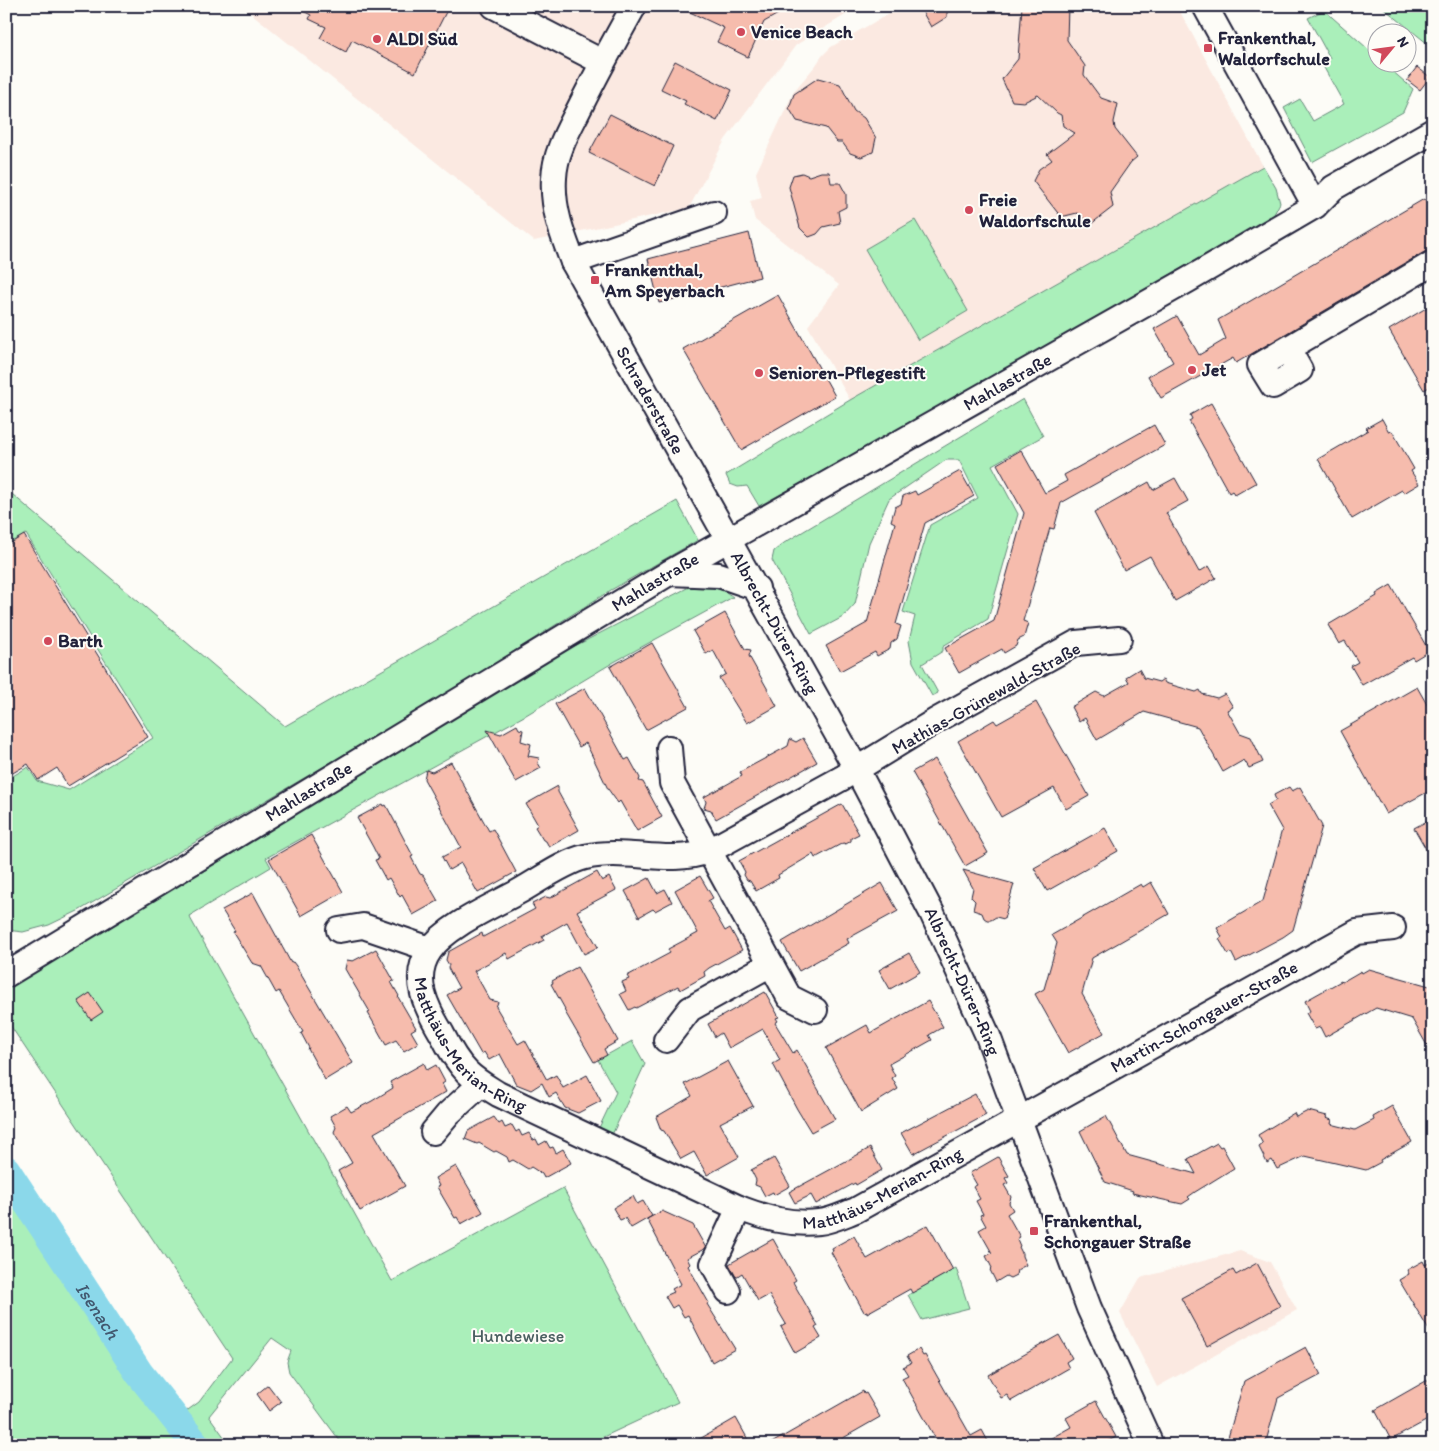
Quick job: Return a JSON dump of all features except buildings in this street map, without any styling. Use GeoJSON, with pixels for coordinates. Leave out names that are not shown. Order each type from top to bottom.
{"type":"FeatureCollection","features":[{"type":"Feature","properties":{"kind":"street"},"geometry":{"type":"LineString","coordinates":[[494,6],[602,62]]}},
{"type":"Feature","properties":{"kind":"street","name":"Schraderstraße"},"geometry":{"type":"LineString","coordinates":[[634,6],[602,62],[559,150],[554,176],[554,202],[560,229],[573,262],[729,539]]}},
{"type":"Feature","properties":{"kind":"street"},"geometry":{"type":"LineString","coordinates":[[1205,6],[1315,206]]}},
{"type":"Feature","properties":{"kind":"street","name":"Mahlastraße"},"geometry":{"type":"LineString","coordinates":[[6,975],[669,573],[1188,280],[1315,206],[1333,188],[1433,131]]}},
{"type":"Feature","properties":{"kind":"street","name":"Mahlastraße"},"geometry":{"type":"LineString","coordinates":[[1315,206],[1341,201],[1433,150]]}},
{"type":"Feature","properties":{"kind":"street"},"geometry":{"type":"LineString","coordinates":[[573,262],[714,213]]}},
{"type":"Feature","properties":{"kind":"street"},"geometry":{"type":"LineString","coordinates":[[1288,349],[1433,263]]}},
{"type":"Feature","properties":{"kind":"street","name":"Albrecht-Dürer-Ring"},"geometry":{"type":"LineString","coordinates":[[729,539],[857,770],[957,965],[988,1036],[1089,1308],[1151,1445]]}},
{"type":"Feature","properties":{"kind":"street"},"geometry":{"type":"LineString","coordinates":[[669,573],[719,576],[756,588]]}},
{"type":"Feature","properties":{"kind":"street","name":"Mathias-Grünewald-Straße"},"geometry":{"type":"LineString","coordinates":[[857,770],[937,720],[1076,643],[1118,639]]}},
{"type":"Feature","properties":{"kind":"street"},"geometry":{"type":"LineString","coordinates":[[670,748],[672,783],[789,997],[815,1010]]}},
{"type":"Feature","properties":{"kind":"street","name":"Matthäus-Merian-Ring"},"geometry":{"type":"LineString","coordinates":[[857,770],[709,851],[695,856],[679,858],[608,853],[583,857],[562,867],[452,929],[430,949],[424,962],[421,976],[422,992],[427,1009],[455,1058],[481,1084],[498,1094],[739,1208],[783,1222],[820,1222],[856,1210],[1020,1120]]}},
{"type":"Feature","properties":{"kind":"street"},"geometry":{"type":"LineString","coordinates":[[339,930],[363,926],[430,949]]}},
{"type":"Feature","properties":{"kind":"street","name":"Martin-Schongauer-Straße"},"geometry":{"type":"LineString","coordinates":[[1020,1120],[1357,932],[1393,928]]}},
{"type":"Feature","properties":{"kind":"street"},"geometry":{"type":"LineString","coordinates":[[666,1040],[690,1009],[771,964]]}},
{"type":"Feature","properties":{"kind":"street"},"geometry":{"type":"LineString","coordinates":[[433,1132],[448,1114],[481,1084]]}},
{"type":"Feature","properties":{"kind":"street"},"geometry":{"type":"LineString","coordinates":[[728,1291],[713,1264],[739,1208]]}},
{"type":"Feature","properties":{"kind":"shaded area"},"geometry":{"type":"Polygon","coordinates":[[[242,6],[860,6],[796,45],[725,140],[689,208],[534,241],[242,6]]]}},
{"type":"Feature","properties":{"kind":"shaded area","name":"Freie Waldorfschule"},"geometry":{"type":"Polygon","coordinates":[[[902,6],[1177,6],[1263,166],[850,400],[808,326],[839,285],[755,220],[750,201],[762,198],[756,173],[794,91],[831,47],[902,6]]]}},
{"type":"Feature","properties":{"kind":"shaded area"},"geometry":{"type":"Polygon","coordinates":[[[1240,1251],[1270,1262],[1297,1310],[1157,1387],[1120,1313],[1140,1278],[1240,1251]]]}},
{"type":"Feature","properties":{"kind":"green space"},"geometry":{"type":"Polygon","coordinates":[[[1381,6],[1433,6],[1433,48],[1416,34],[1416,22],[1401,22],[1381,6]]]}},
{"type":"Feature","properties":{"kind":"green space"},"geometry":{"type":"Polygon","coordinates":[[[1324,10],[1366,47],[1366,72],[1393,72],[1413,89],[1403,112],[1312,162],[1284,108],[1300,99],[1313,121],[1344,104],[1322,64],[1330,58],[1308,18],[1324,10]]]}},
{"type":"Feature","properties":{"kind":"green space"},"geometry":{"type":"Polygon","coordinates":[[[1263,166],[1276,188],[1280,203],[1273,216],[930,412],[759,506],[747,486],[738,487],[730,484],[726,475],[850,400],[1263,166]]]}},
{"type":"Feature","properties":{"kind":"green space"},"geometry":{"type":"Polygon","coordinates":[[[915,220],[968,311],[918,340],[865,249],[915,220]]]}},
{"type":"Feature","properties":{"kind":"green space"},"geometry":{"type":"Polygon","coordinates":[[[1023,399],[1043,436],[992,465],[1018,514],[988,619],[943,646],[943,651],[922,664],[938,693],[932,696],[913,662],[909,641],[915,616],[903,612],[930,525],[978,498],[959,460],[946,460],[889,499],[869,543],[855,604],[843,617],[811,634],[772,560],[774,551],[784,543],[1023,399]]]}},
{"type":"Feature","properties":{"kind":"green space"},"geometry":{"type":"Polygon","coordinates":[[[6,489],[285,726],[677,501],[698,540],[611,590],[440,698],[80,910],[49,925],[23,932],[6,930],[6,780],[28,767],[37,781],[69,790],[153,738],[26,534],[6,545],[6,489]]]}},
{"type":"Feature","properties":{"kind":"green space","name":"Hundewiese"},"geometry":{"type":"Polygon","coordinates":[[[689,587],[717,589],[733,597],[614,662],[526,715],[266,858],[271,867],[189,916],[392,1281],[563,1188],[678,1402],[586,1445],[343,1445],[289,1372],[287,1362],[291,1351],[272,1338],[209,1416],[230,1445],[6,1445],[6,1154],[150,1377],[181,1415],[199,1402],[232,1358],[6,1019],[6,987],[71,950],[524,669],[585,641],[689,587]]]}},
{"type":"Feature","properties":{"kind":"green space"},"geometry":{"type":"Polygon","coordinates":[[[632,1041],[645,1064],[611,1137],[598,1130],[616,1092],[598,1060],[632,1041]]]}},
{"type":"Feature","properties":{"kind":"green space"},"geometry":{"type":"Polygon","coordinates":[[[956,1268],[969,1308],[922,1320],[908,1295],[956,1268]]]}},
{"type":"Feature","properties":{"kind":"waterway","name":"Isenach"},"geometry":{"type":"LineString","coordinates":[[6,1170],[139,1373],[196,1445]]}},
{"type":"Feature","properties":{"kind":"place","name":"Venice Beach"},"geometry":{"type":"Point","coordinates":[741,32]}},
{"type":"Feature","properties":{"kind":"place","name":"ALDI Süd"},"geometry":{"type":"Point","coordinates":[377,39]}},
{"type":"Feature","properties":{"kind":"place","name":"Frankenthal, Waldorfschule"},"geometry":{"type":"Point","coordinates":[1208,48]}},
{"type":"Feature","properties":{"kind":"place","name":"Freie Waldorfschule"},"geometry":{"type":"Point","coordinates":[969,210]}},
{"type":"Feature","properties":{"kind":"place","name":"Frankenthal, Am Speyerbach"},"geometry":{"type":"Point","coordinates":[595,280]}},
{"type":"Feature","properties":{"kind":"place","name":"Jet"},"geometry":{"type":"Point","coordinates":[1192,370]}},
{"type":"Feature","properties":{"kind":"place","name":"Senioren-Pflegestift"},"geometry":{"type":"Point","coordinates":[759,373]}},
{"type":"Feature","properties":{"kind":"place","name":"Barth"},"geometry":{"type":"Point","coordinates":[48,641]}},
{"type":"Feature","properties":{"kind":"place","name":"Frankenthal, Schongauer Straße"},"geometry":{"type":"Point","coordinates":[1034,1231]}}]}
